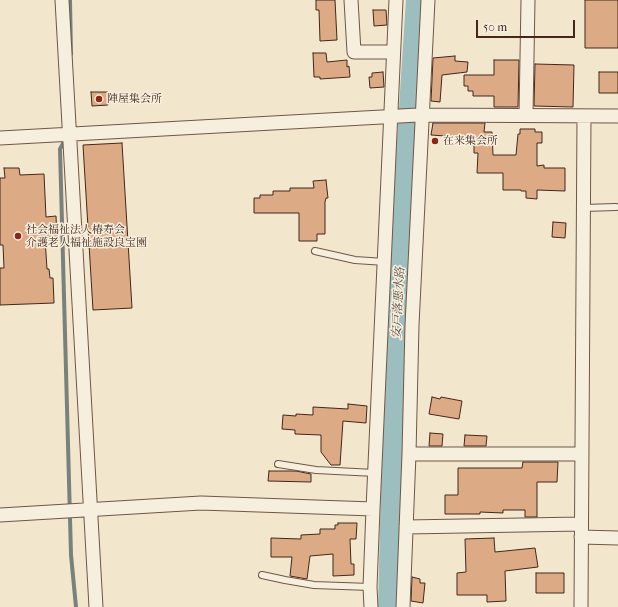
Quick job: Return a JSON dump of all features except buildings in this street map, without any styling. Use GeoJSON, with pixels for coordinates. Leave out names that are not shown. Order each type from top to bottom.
{"type":"FeatureCollection","features":[{"type":"Feature","properties":{"kind":"street"},"geometry":{"type":"LineString","coordinates":[[62,0],[96,607]]}},
{"type":"Feature","properties":{"kind":"street"},"geometry":{"type":"LineString","coordinates":[[351,0],[354,52],[393,52]]}},
{"type":"Feature","properties":{"kind":"street"},"geometry":{"type":"LineString","coordinates":[[371,607],[370,586],[373,509],[385,262],[395,116],[393,52],[396,0]]}},
{"type":"Feature","properties":{"kind":"street"},"geometry":{"type":"LineString","coordinates":[[403,607],[420,114],[428,0]]}},
{"type":"Feature","properties":{"kind":"street"},"geometry":{"type":"LineString","coordinates":[[526,115],[528,0]]}},
{"type":"Feature","properties":{"kind":"street"},"geometry":{"type":"LineString","coordinates":[[0,138],[420,114],[618,116]]}},
{"type":"Feature","properties":{"kind":"street"},"geometry":{"type":"LineString","coordinates":[[581,607],[584,116]]}},
{"type":"Feature","properties":{"kind":"street"},"geometry":{"type":"LineString","coordinates":[[409,454],[582,454]]}},
{"type":"Feature","properties":{"kind":"street"},"geometry":{"type":"LineString","coordinates":[[0,515],[201,503],[373,509]]}},
{"type":"Feature","properties":{"kind":"street"},"geometry":{"type":"LineString","coordinates":[[406,527],[581,531],[618,538]]}},
{"type":"Feature","properties":{"kind":"lane"},"geometry":{"type":"LineString","coordinates":[[583,208],[616,207]]}},
{"type":"Feature","properties":{"kind":"lane"},"geometry":{"type":"LineString","coordinates":[[316,252],[355,260],[385,262]]}},
{"type":"Feature","properties":{"kind":"lane"},"geometry":{"type":"LineString","coordinates":[[278,464],[316,470],[375,473]]}},
{"type":"Feature","properties":{"kind":"lane"},"geometry":{"type":"LineString","coordinates":[[262,575],[314,585],[370,586]]}},
{"type":"Feature","properties":{"kind":"waterway"},"geometry":{"type":"LineString","coordinates":[[70,0],[71,54]]}},
{"type":"Feature","properties":{"kind":"waterway","name":"安戸落悪水路"},"geometry":{"type":"LineString","coordinates":[[390,607],[397,323],[418,0]]}},
{"type":"Feature","properties":{"kind":"waterway"},"geometry":{"type":"LineString","coordinates":[[66,138],[60,149],[71,555],[76,607]]}},
{"type":"Feature","properties":{"kind":"place","name":"陣屋集会所"},"geometry":{"type":"Point","coordinates":[99,99]}},
{"type":"Feature","properties":{"kind":"place","name":"在来集会所"},"geometry":{"type":"Point","coordinates":[435,141]}},
{"type":"Feature","properties":{"kind":"place","name":"社会福祉法人椿寿会 介護老人福祉施設良宝園"},"geometry":{"type":"Point","coordinates":[18,236]}}]}
